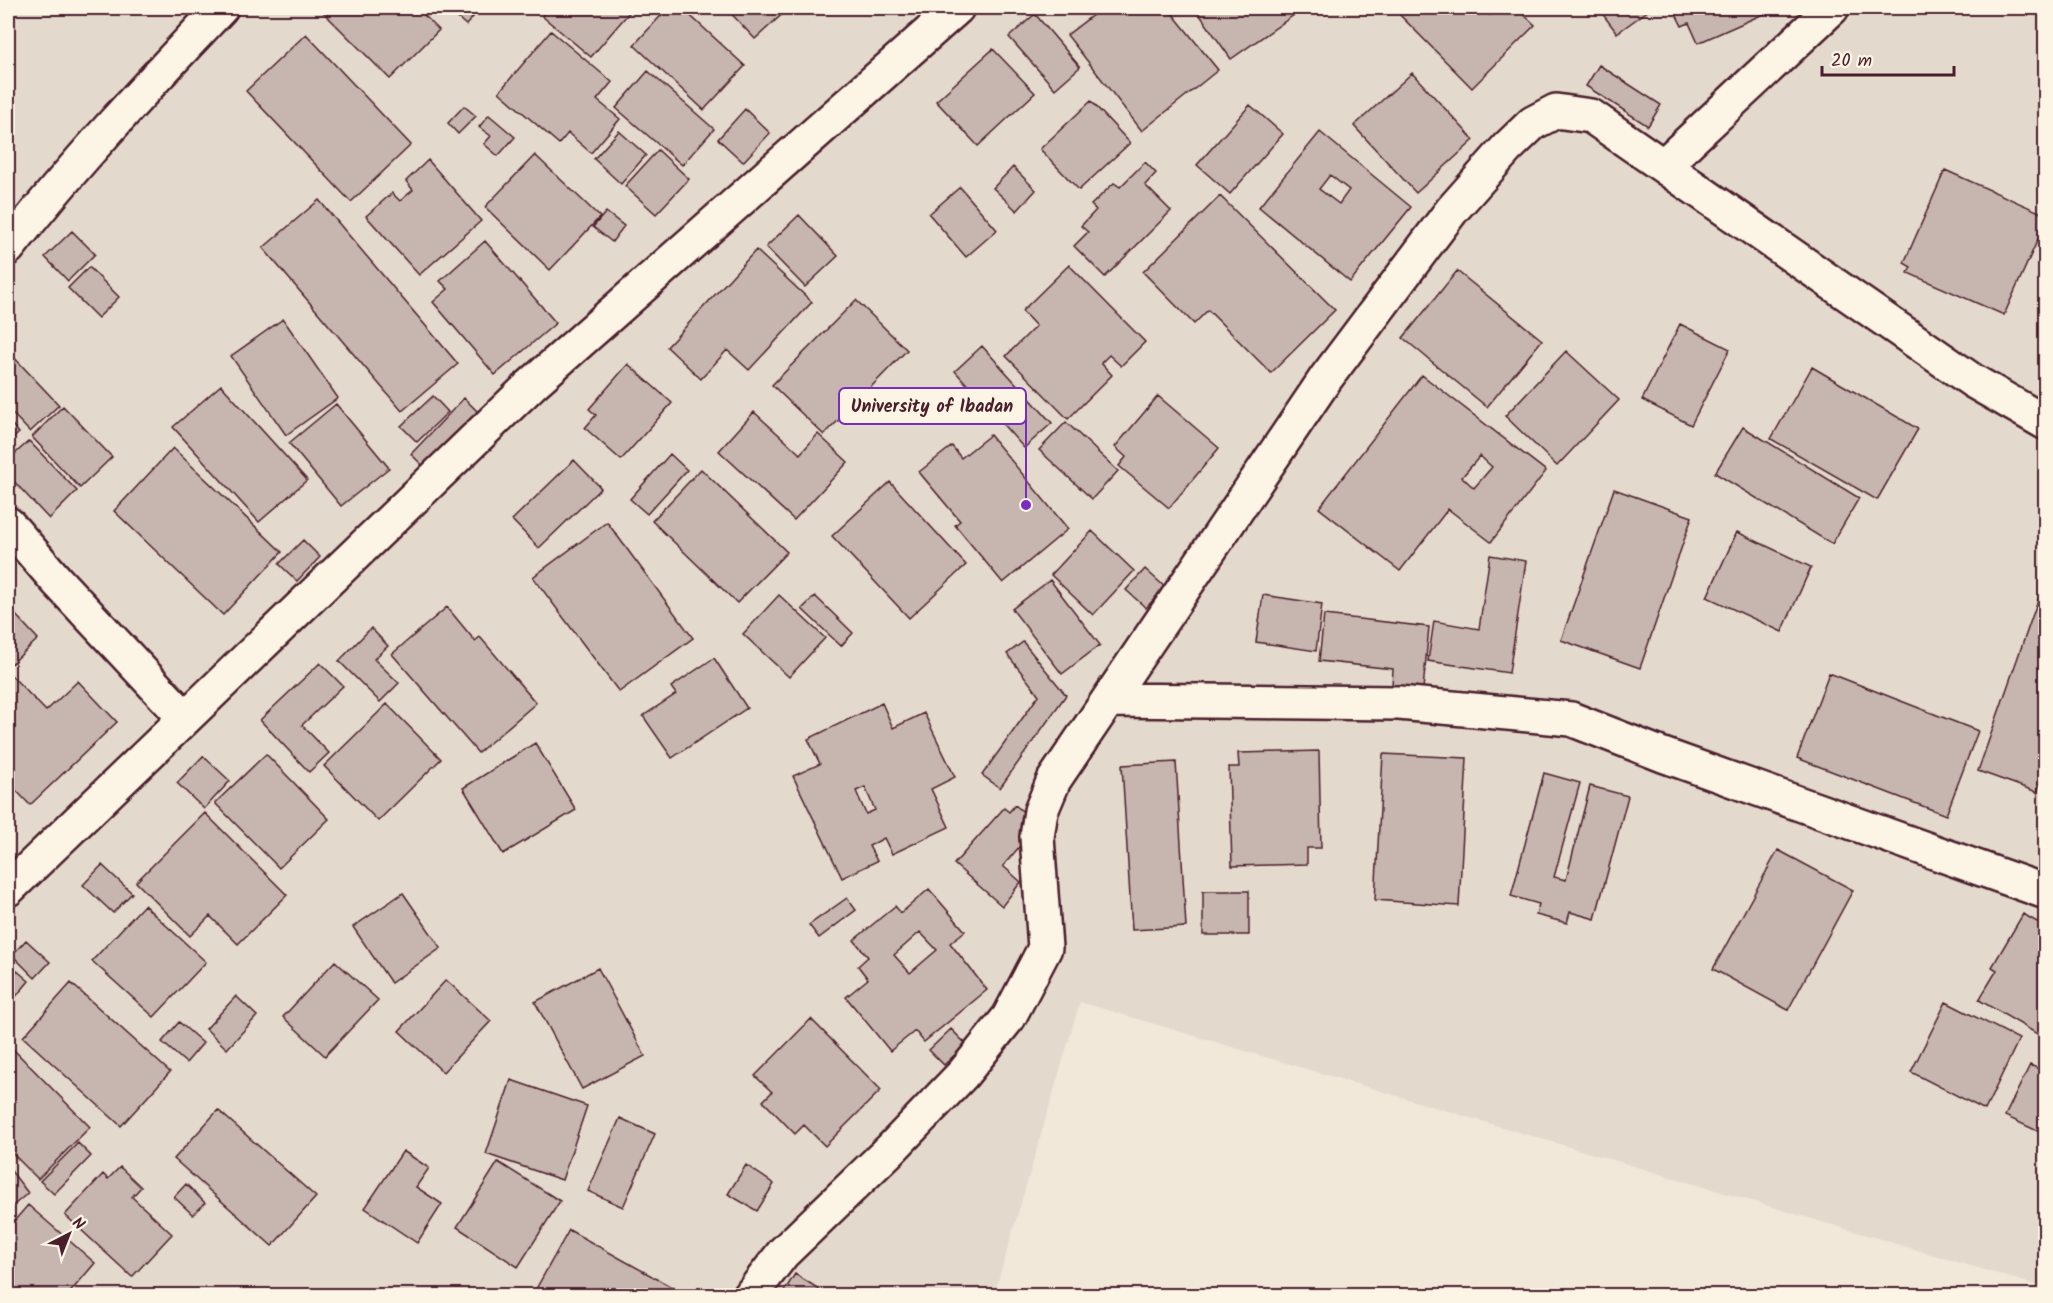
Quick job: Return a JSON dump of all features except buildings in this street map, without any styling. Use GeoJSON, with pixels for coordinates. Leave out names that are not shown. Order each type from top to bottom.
{"type":"FeatureCollection","features":[{"type":"Feature","properties":{"kind":"street"},"geometry":{"type":"LineString","coordinates":[[8,248],[71,173],[221,8]]}},
{"type":"Feature","properties":{"kind":"street"},"geometry":{"type":"LineString","coordinates":[[8,889],[531,385],[957,8]]}},
{"type":"Feature","properties":{"kind":"street"},"geometry":{"type":"LineString","coordinates":[[1663,166],[1832,8]]}},
{"type":"Feature","properties":{"kind":"street"},"geometry":{"type":"LineString","coordinates":[[750,1296],[783,1253],[891,1149],[963,1074],[1009,1017],[1045,948],[1037,837],[1041,811],[1054,780],[1333,368],[1452,210],[1533,123],[1556,111],[1591,116],[1973,381],[2046,423]]}},
{"type":"Feature","properties":{"kind":"street"},"geometry":{"type":"LineString","coordinates":[[8,524],[57,581],[185,718]]}},
{"type":"Feature","properties":{"kind":"street"},"geometry":{"type":"LineString","coordinates":[[1108,700],[1399,703],[1571,719],[1663,755],[2046,892]]}},
{"type":"Feature","properties":{"kind":"shaded area"},"geometry":{"type":"Polygon","coordinates":[[[8,8],[2045,8],[2045,1288],[1080,1002],[994,1295],[8,1295],[8,8]]]}},
{"type":"Feature","properties":{"kind":"place","name":"University of Ibadan"},"geometry":{"type":"Point","coordinates":[1026,505]}}]}
